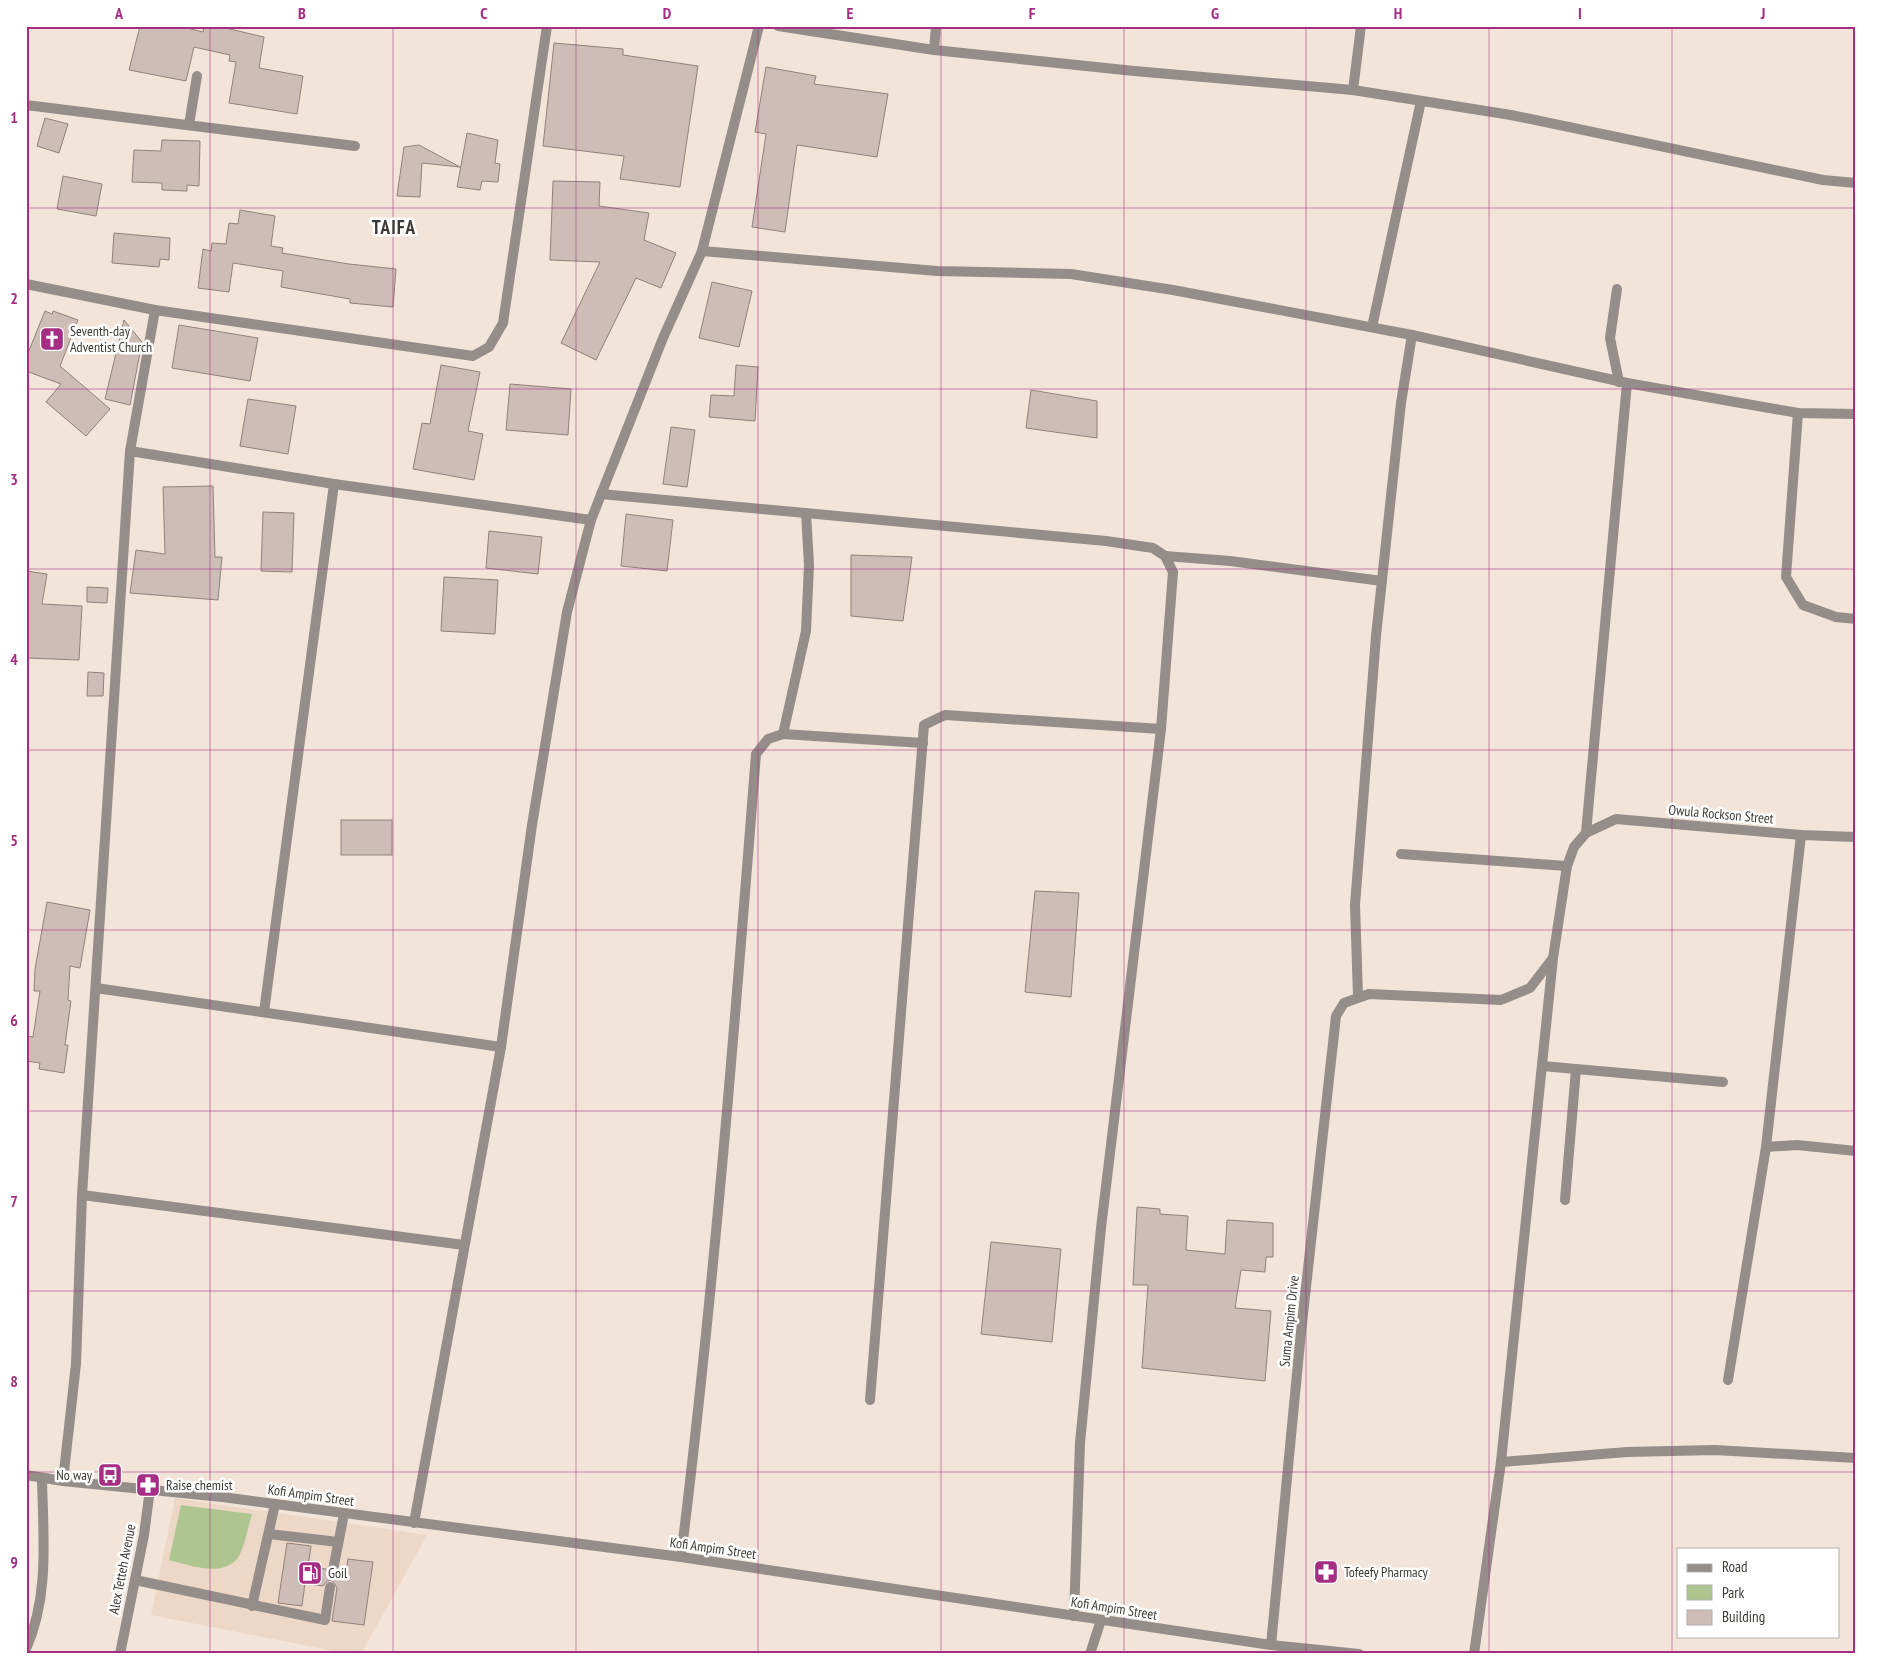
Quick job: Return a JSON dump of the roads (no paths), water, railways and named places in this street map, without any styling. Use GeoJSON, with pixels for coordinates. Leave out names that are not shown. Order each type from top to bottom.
{"type":"FeatureCollection","features":[{"type":"Feature","properties":{"kind":"street"},"geometry":{"type":"LineString","coordinates":[[26,284],[155,310],[473,356],[489,347],[503,323],[548,26]]}},
{"type":"Feature","properties":{"kind":"street"},"geometry":{"type":"LineString","coordinates":[[414,1523],[501,1046],[532,825],[567,612],[591,520],[663,338],[702,250],[759,26]]}},
{"type":"Feature","properties":{"kind":"street"},"geometry":{"type":"LineString","coordinates":[[778,26],[934,50],[1134,71],[1353,90],[1511,115],[1824,180],[1856,183]]}},
{"type":"Feature","properties":{"kind":"street"},"geometry":{"type":"LineString","coordinates":[[934,50],[936,26]]}},
{"type":"Feature","properties":{"kind":"street"},"geometry":{"type":"LineString","coordinates":[[1353,90],[1361,26]]}},
{"type":"Feature","properties":{"kind":"street"},"geometry":{"type":"LineString","coordinates":[[189,124],[197,76]]}},
{"type":"Feature","properties":{"kind":"street"},"geometry":{"type":"LineString","coordinates":[[1372,327],[1421,101]]}},
{"type":"Feature","properties":{"kind":"street"},"geometry":{"type":"LineString","coordinates":[[26,105],[355,146]]}},
{"type":"Feature","properties":{"kind":"street"},"geometry":{"type":"LineString","coordinates":[[702,250],[937,271],[1071,274],[1173,290],[1412,334],[1623,382],[1798,413],[1856,414]]}},
{"type":"Feature","properties":{"kind":"street"},"geometry":{"type":"LineString","coordinates":[[1474,1654],[1501,1462],[1553,958],[1567,866],[1574,847],[1586,833],[1623,382],[1610,338],[1617,289]]}},
{"type":"Feature","properties":{"kind":"street"},"geometry":{"type":"LineString","coordinates":[[63,1481],[76,1364],[81,1273],[82,1195],[130,451],[155,310]]}},
{"type":"Feature","properties":{"kind":"street"},"geometry":{"type":"LineString","coordinates":[[1412,334],[1401,403],[1382,581],[1355,905],[1358,996],[1369,994],[1501,1000],[1530,988],[1553,958]]}},
{"type":"Feature","properties":{"kind":"street"},"geometry":{"type":"LineString","coordinates":[[1798,413],[1786,577],[1803,605],[1836,617],[1856,619]]}},
{"type":"Feature","properties":{"kind":"street"},"geometry":{"type":"LineString","coordinates":[[130,451],[334,484],[591,520]]}},
{"type":"Feature","properties":{"kind":"street"},"geometry":{"type":"LineString","coordinates":[[264,1012],[334,484]]}},
{"type":"Feature","properties":{"kind":"street"},"geometry":{"type":"LineString","coordinates":[[601,494],[1106,541],[1153,548],[1165,556],[1230,561],[1382,581]]}},
{"type":"Feature","properties":{"kind":"street"},"geometry":{"type":"LineString","coordinates":[[784,734],[806,631],[809,564],[806,513]]}},
{"type":"Feature","properties":{"kind":"street"},"geometry":{"type":"LineString","coordinates":[[1074,1616],[1082,1424],[1101,1228],[1161,729],[1173,588],[1173,572],[1165,556]]}},
{"type":"Feature","properties":{"kind":"street"},"geometry":{"type":"LineString","coordinates":[[870,1400],[924,725],[945,715],[1161,729]]}},
{"type":"Feature","properties":{"kind":"street"},"geometry":{"type":"LineString","coordinates":[[681,1557],[702,1386],[730,1085],[756,754],[768,739],[784,734],[923,743]]}},
{"type":"Feature","properties":{"kind":"street","name":"Owula Rockson Street"},"geometry":{"type":"LineString","coordinates":[[1586,833],[1616,819],[1801,835],[1856,837]]}},
{"type":"Feature","properties":{"kind":"street"},"geometry":{"type":"LineString","coordinates":[[1728,1380],[1766,1147],[1801,835]]}},
{"type":"Feature","properties":{"kind":"street"},"geometry":{"type":"LineString","coordinates":[[1401,854],[1567,866]]}},
{"type":"Feature","properties":{"kind":"street"},"geometry":{"type":"LineString","coordinates":[[96,988],[501,1046]]}},
{"type":"Feature","properties":{"kind":"street","name":"Suma Ampim Drive"},"geometry":{"type":"LineString","coordinates":[[1271,1645],[1302,1322],[1336,1016],[1344,1003],[1358,996]]}},
{"type":"Feature","properties":{"kind":"street"},"geometry":{"type":"LineString","coordinates":[[1542,1066],[1724,1082]]}},
{"type":"Feature","properties":{"kind":"street"},"geometry":{"type":"LineString","coordinates":[[1565,1200],[1576,1069]]}},
{"type":"Feature","properties":{"kind":"street"},"geometry":{"type":"LineString","coordinates":[[1766,1147],[1797,1145],[1856,1151]]}},
{"type":"Feature","properties":{"kind":"street"},"geometry":{"type":"LineString","coordinates":[[82,1195],[464,1245]]}},
{"type":"Feature","properties":{"kind":"street"},"geometry":{"type":"LineString","coordinates":[[1501,1462],[1627,1452],[1715,1450],[1856,1458]]}},
{"type":"Feature","properties":{"kind":"street","name":"Kofi Ampim Street"},"geometry":{"type":"LineString","coordinates":[[26,1475],[63,1481],[275,1504],[681,1557],[1271,1645],[1295,1651],[1359,1654]]}},
{"type":"Feature","properties":{"kind":"street"},"geometry":{"type":"LineString","coordinates":[[26,1649],[38,1620],[44,1573],[42,1478]]}},
{"type":"Feature","properties":{"kind":"street","name":"Alex Tetteh Avenue"},"geometry":{"type":"LineString","coordinates":[[120,1654],[150,1490]]}},
{"type":"Feature","properties":{"kind":"street"},"geometry":{"type":"LineString","coordinates":[[252,1606],[275,1504]]}},
{"type":"Feature","properties":{"kind":"street"},"geometry":{"type":"LineString","coordinates":[[333,1570],[344,1514]]}},
{"type":"Feature","properties":{"kind":"street"},"geometry":{"type":"LineString","coordinates":[[269,1534],[338,1542]]}},
{"type":"Feature","properties":{"kind":"street"},"geometry":{"type":"LineString","coordinates":[[135,1580],[325,1620],[330,1587]]}},
{"type":"Feature","properties":{"kind":"street"},"geometry":{"type":"LineString","coordinates":[[1090,1654],[1101,1620]]}},
{"type":"Feature","properties":{"kind":"place","name":"Seventh-day Adventist Church"},"geometry":{"type":"Point","coordinates":[52,339]}},
{"type":"Feature","properties":{"kind":"place","name":"No way"},"geometry":{"type":"Point","coordinates":[110,1475]}},
{"type":"Feature","properties":{"kind":"place","name":"Raise chemist"},"geometry":{"type":"Point","coordinates":[148,1485]}},
{"type":"Feature","properties":{"kind":"place","name":"Tofeefy Pharmacy"},"geometry":{"type":"Point","coordinates":[1326,1572]}},
{"type":"Feature","properties":{"kind":"place","name":"Goil"},"geometry":{"type":"Point","coordinates":[310,1573]}},
{"type":"Feature","properties":{"kind":"district","name":"TAIFA"},"geometry":{"type":"Point","coordinates":[394,227]}}]}
